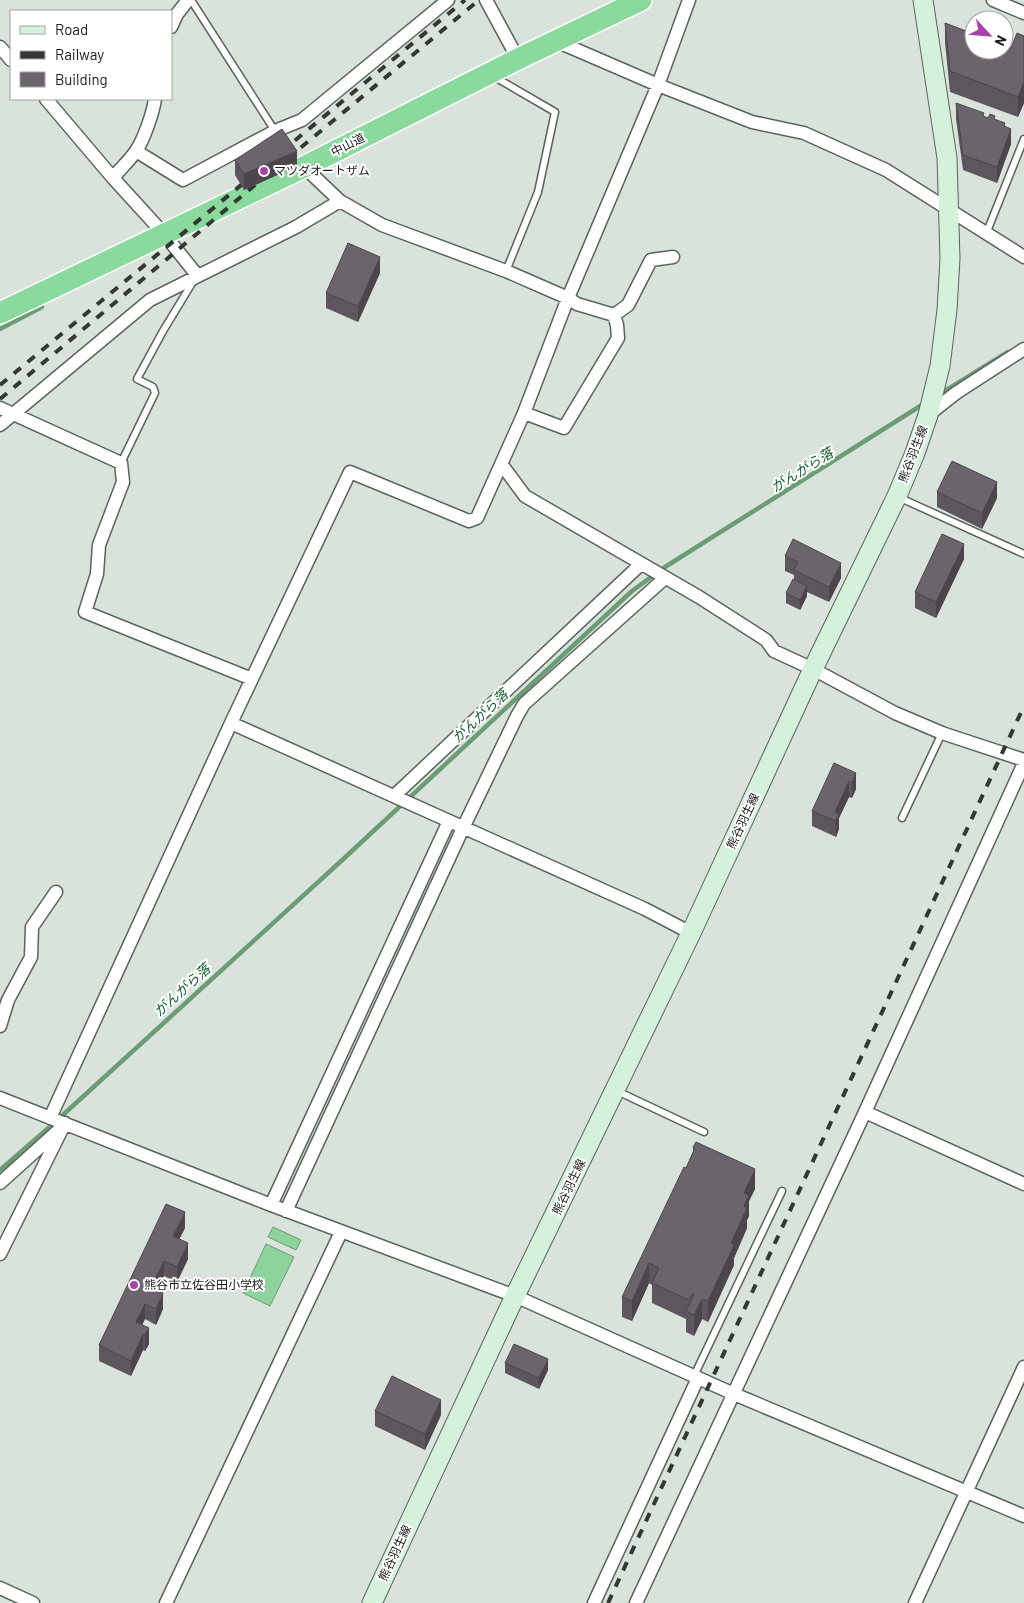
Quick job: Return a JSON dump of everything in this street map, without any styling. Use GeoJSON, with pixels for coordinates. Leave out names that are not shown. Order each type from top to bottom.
{"type":"FeatureCollection","features":[{"type":"Feature","properties":{"kind":"highway","name":"中山道"},"geometry":{"type":"LineString","coordinates":[[0,313],[164,234],[298,160],[489,74],[641,0]]}},
{"type":"Feature","properties":{"kind":"main road","name":"熊谷羽生線"},"geometry":{"type":"LineString","coordinates":[[372,1603],[515,1296],[691,933],[813,669],[897,496],[915,453],[940,366],[947,310],[950,259],[947,158],[923,0]]}},
{"type":"Feature","properties":{"kind":"street"},"geometry":{"type":"LineString","coordinates":[[172,25],[177,14],[190,0]]}},
{"type":"Feature","properties":{"kind":"street"},"geometry":{"type":"LineString","coordinates":[[136,151],[183,180],[278,135],[302,120],[448,0]]}},
{"type":"Feature","properties":{"kind":"street"},"geometry":{"type":"LineString","coordinates":[[486,0],[518,59]]}},
{"type":"Feature","properties":{"kind":"street"},"geometry":{"type":"LineString","coordinates":[[50,1119],[231,723],[350,472],[469,521],[477,518],[524,413],[568,298],[658,85],[689,0]]}},
{"type":"Feature","properties":{"kind":"street"},"geometry":{"type":"LineString","coordinates":[[993,0],[1020,9]]}},
{"type":"Feature","properties":{"kind":"street"},"geometry":{"type":"LineString","coordinates":[[556,41],[658,85],[752,122],[804,134],[886,170],[1024,257]]}},
{"type":"Feature","properties":{"kind":"street"},"geometry":{"type":"LineString","coordinates":[[0,48],[10,59]]}},
{"type":"Feature","properties":{"kind":"street"},"geometry":{"type":"LineString","coordinates":[[47,100],[113,178],[164,234],[197,275]]}},
{"type":"Feature","properties":{"kind":"street"},"geometry":{"type":"LineString","coordinates":[[113,178],[136,151],[155,100]]}},
{"type":"Feature","properties":{"kind":"street"},"geometry":{"type":"LineString","coordinates":[[298,160],[340,201],[382,225],[506,271],[568,298],[577,304],[614,315]]}},
{"type":"Feature","properties":{"kind":"street"},"geometry":{"type":"LineString","coordinates":[[0,425],[150,300],[296,227],[340,201]]}},
{"type":"Feature","properties":{"kind":"street"},"geometry":{"type":"LineString","coordinates":[[614,315],[628,305],[651,260],[674,257]]}},
{"type":"Feature","properties":{"kind":"street"},"geometry":{"type":"LineString","coordinates":[[524,413],[564,428],[618,338],[614,315]]}},
{"type":"Feature","properties":{"kind":"street"},"geometry":{"type":"LineString","coordinates":[[928,413],[1024,349]]}},
{"type":"Feature","properties":{"kind":"street"},"geometry":{"type":"LineString","coordinates":[[0,408],[121,463],[123,482],[99,545],[97,574],[85,612],[252,679]]}},
{"type":"Feature","properties":{"kind":"street"},"geometry":{"type":"LineString","coordinates":[[502,465],[525,496],[699,597],[766,640],[774,651],[813,669],[895,713],[942,733],[1024,762],[865,1112],[636,1603]]}},
{"type":"Feature","properties":{"kind":"street"},"geometry":{"type":"LineString","coordinates":[[395,797],[510,690],[647,567]]}},
{"type":"Feature","properties":{"kind":"street"},"geometry":{"type":"LineString","coordinates":[[286,1211],[463,828],[524,703],[665,578]]}},
{"type":"Feature","properties":{"kind":"street"},"geometry":{"type":"LineString","coordinates":[[510,690],[524,703]]}},
{"type":"Feature","properties":{"kind":"street"},"geometry":{"type":"LineString","coordinates":[[231,723],[691,933]]}},
{"type":"Feature","properties":{"kind":"street"},"geometry":{"type":"LineString","coordinates":[[271,1206],[449,821]]}},
{"type":"Feature","properties":{"kind":"street"},"geometry":{"type":"LineString","coordinates":[[0,1026],[8,1000],[31,958],[32,927],[56,892]]}},
{"type":"Feature","properties":{"kind":"street"},"geometry":{"type":"LineString","coordinates":[[0,1098],[271,1206],[515,1296],[734,1394],[1024,1516]]}},
{"type":"Feature","properties":{"kind":"street"},"geometry":{"type":"LineString","coordinates":[[865,1112],[1024,1184]]}},
{"type":"Feature","properties":{"kind":"street"},"geometry":{"type":"LineString","coordinates":[[0,1183],[65,1123]]}},
{"type":"Feature","properties":{"kind":"street"},"geometry":{"type":"LineString","coordinates":[[0,1254],[65,1123]]}},
{"type":"Feature","properties":{"kind":"street"},"geometry":{"type":"LineString","coordinates":[[166,1603],[340,1232]]}},
{"type":"Feature","properties":{"kind":"street"},"geometry":{"type":"LineString","coordinates":[[915,1603],[1024,1367]]}},
{"type":"Feature","properties":{"kind":"street"},"geometry":{"type":"LineString","coordinates":[[594,1603],[696,1377]]}},
{"type":"Feature","properties":{"kind":"street"},"geometry":{"type":"LineString","coordinates":[[0,1588],[33,1603]]}},
{"type":"Feature","properties":{"kind":"lane"},"geometry":{"type":"LineString","coordinates":[[190,0],[278,135]]}},
{"type":"Feature","properties":{"kind":"lane"},"geometry":{"type":"LineString","coordinates":[[489,74],[555,112],[538,192],[506,271]]}},
{"type":"Feature","properties":{"kind":"lane"},"geometry":{"type":"LineString","coordinates":[[986,234],[1024,139]]}},
{"type":"Feature","properties":{"kind":"lane"},"geometry":{"type":"LineString","coordinates":[[121,463],[156,393],[153,387],[137,379],[197,275]]}},
{"type":"Feature","properties":{"kind":"lane"},"geometry":{"type":"LineString","coordinates":[[897,496],[1024,554]]}},
{"type":"Feature","properties":{"kind":"lane"},"geometry":{"type":"LineString","coordinates":[[902,818],[942,733]]}},
{"type":"Feature","properties":{"kind":"lane"},"geometry":{"type":"LineString","coordinates":[[616,1090],[704,1132]]}},
{"type":"Feature","properties":{"kind":"lane"},"geometry":{"type":"LineString","coordinates":[[696,1377],[782,1191]]}},
{"type":"Feature","properties":{"kind":"shaded area"},"geometry":{"type":"Polygon","coordinates":[[[273,1227],[301,1240],[296,1250],[268,1237],[273,1227]]]}},
{"type":"Feature","properties":{"kind":"shaded area"},"geometry":{"type":"Polygon","coordinates":[[[266,1244],[294,1257],[270,1306],[243,1293],[266,1244]]]}},
{"type":"Feature","properties":{"kind":"building"},"geometry":{"type":"Polygon","coordinates":[[[945,23],[964,30],[964,60],[1014,60],[1014,40],[1017,33],[1024,36],[1024,82],[1018,97],[950,71],[945,23]]]}},
{"type":"Feature","properties":{"kind":"building"},"geometry":{"type":"Polygon","coordinates":[[[956,103],[984,113],[983,116],[988,118],[990,114],[995,116],[994,119],[1005,123],[1004,126],[1011,129],[997,167],[963,155],[956,103]]]}},
{"type":"Feature","properties":{"kind":"building"},"geometry":{"type":"Polygon","coordinates":[[[282,129],[297,151],[244,174],[235,160],[282,129]]]}},
{"type":"Feature","properties":{"kind":"building"},"geometry":{"type":"Polygon","coordinates":[[[348,243],[380,257],[358,306],[326,293],[348,243]]]}},
{"type":"Feature","properties":{"kind":"building"},"geometry":{"type":"Polygon","coordinates":[[[952,461],[997,482],[982,513],[937,492],[952,461]]]}},
{"type":"Feature","properties":{"kind":"building"},"geometry":{"type":"Polygon","coordinates":[[[942,534],[964,544],[936,602],[915,592],[942,534]]]}},
{"type":"Feature","properties":{"kind":"building"},"geometry":{"type":"Polygon","coordinates":[[[793,539],[841,563],[829,587],[794,570],[798,562],[785,556],[793,539]]]}},
{"type":"Feature","properties":{"kind":"building"},"geometry":{"type":"Polygon","coordinates":[[[793,579],[807,586],[800,600],[786,593],[793,579]]]}},
{"type":"Feature","properties":{"kind":"building"},"geometry":{"type":"Polygon","coordinates":[[[834,763],[856,773],[852,783],[849,781],[835,812],[839,814],[836,821],[812,811],[834,763]]]}},
{"type":"Feature","properties":{"kind":"building"},"geometry":{"type":"Polygon","coordinates":[[[696,1142],[755,1169],[744,1193],[749,1195],[744,1206],[747,1208],[731,1243],[734,1245],[708,1301],[702,1299],[694,1315],[686,1311],[694,1295],[692,1294],[689,1300],[652,1283],[659,1268],[649,1263],[632,1301],[622,1297],[684,1167],[686,1168],[696,1142]]]}},
{"type":"Feature","properties":{"kind":"building"},"geometry":{"type":"Polygon","coordinates":[[[166,1204],[185,1212],[173,1236],[188,1243],[177,1267],[164,1261],[151,1288],[163,1293],[156,1309],[145,1304],[136,1322],[149,1328],[145,1335],[143,1334],[131,1361],[99,1345],[166,1204]]]}},
{"type":"Feature","properties":{"kind":"building"},"geometry":{"type":"Polygon","coordinates":[[[514,1344],[548,1359],[539,1378],[505,1363],[514,1344]]]}},
{"type":"Feature","properties":{"kind":"building"},"geometry":{"type":"Polygon","coordinates":[[[392,1376],[441,1400],[425,1434],[375,1411],[392,1376]]]}},
{"type":"Feature","properties":{"kind":"waterway"},"geometry":{"type":"LineString","coordinates":[[0,329],[42,307]]}},
{"type":"Feature","properties":{"kind":"waterway","name":"がんがら落"},"geometry":{"type":"LineString","coordinates":[[940,394],[1008,352]]}},
{"type":"Feature","properties":{"kind":"waterway","name":"がんがら落"},"geometry":{"type":"LineString","coordinates":[[0,1170],[339,863],[632,591],[665,567],[925,403]]}},
{"type":"Feature","properties":{"kind":"railway"},"geometry":{"type":"LineString","coordinates":[[281,152],[465,0]]}},
{"type":"Feature","properties":{"kind":"railway"},"geometry":{"type":"LineString","coordinates":[[287,159],[479,0]]}},
{"type":"Feature","properties":{"kind":"railway"},"geometry":{"type":"LineString","coordinates":[[0,399],[267,175]]}},
{"type":"Feature","properties":{"kind":"railway"},"geometry":{"type":"LineString","coordinates":[[0,385],[252,176]]}},
{"type":"Feature","properties":{"kind":"railway"},"geometry":{"type":"LineString","coordinates":[[608,1603],[1024,706]]}},
{"type":"Feature","properties":{"kind":"place","name":"マツダオートザム"},"geometry":{"type":"Point","coordinates":[264,171]}},
{"type":"Feature","properties":{"kind":"place","name":"熊谷市立佐谷田小学校"},"geometry":{"type":"Point","coordinates":[134,1285]}}]}
